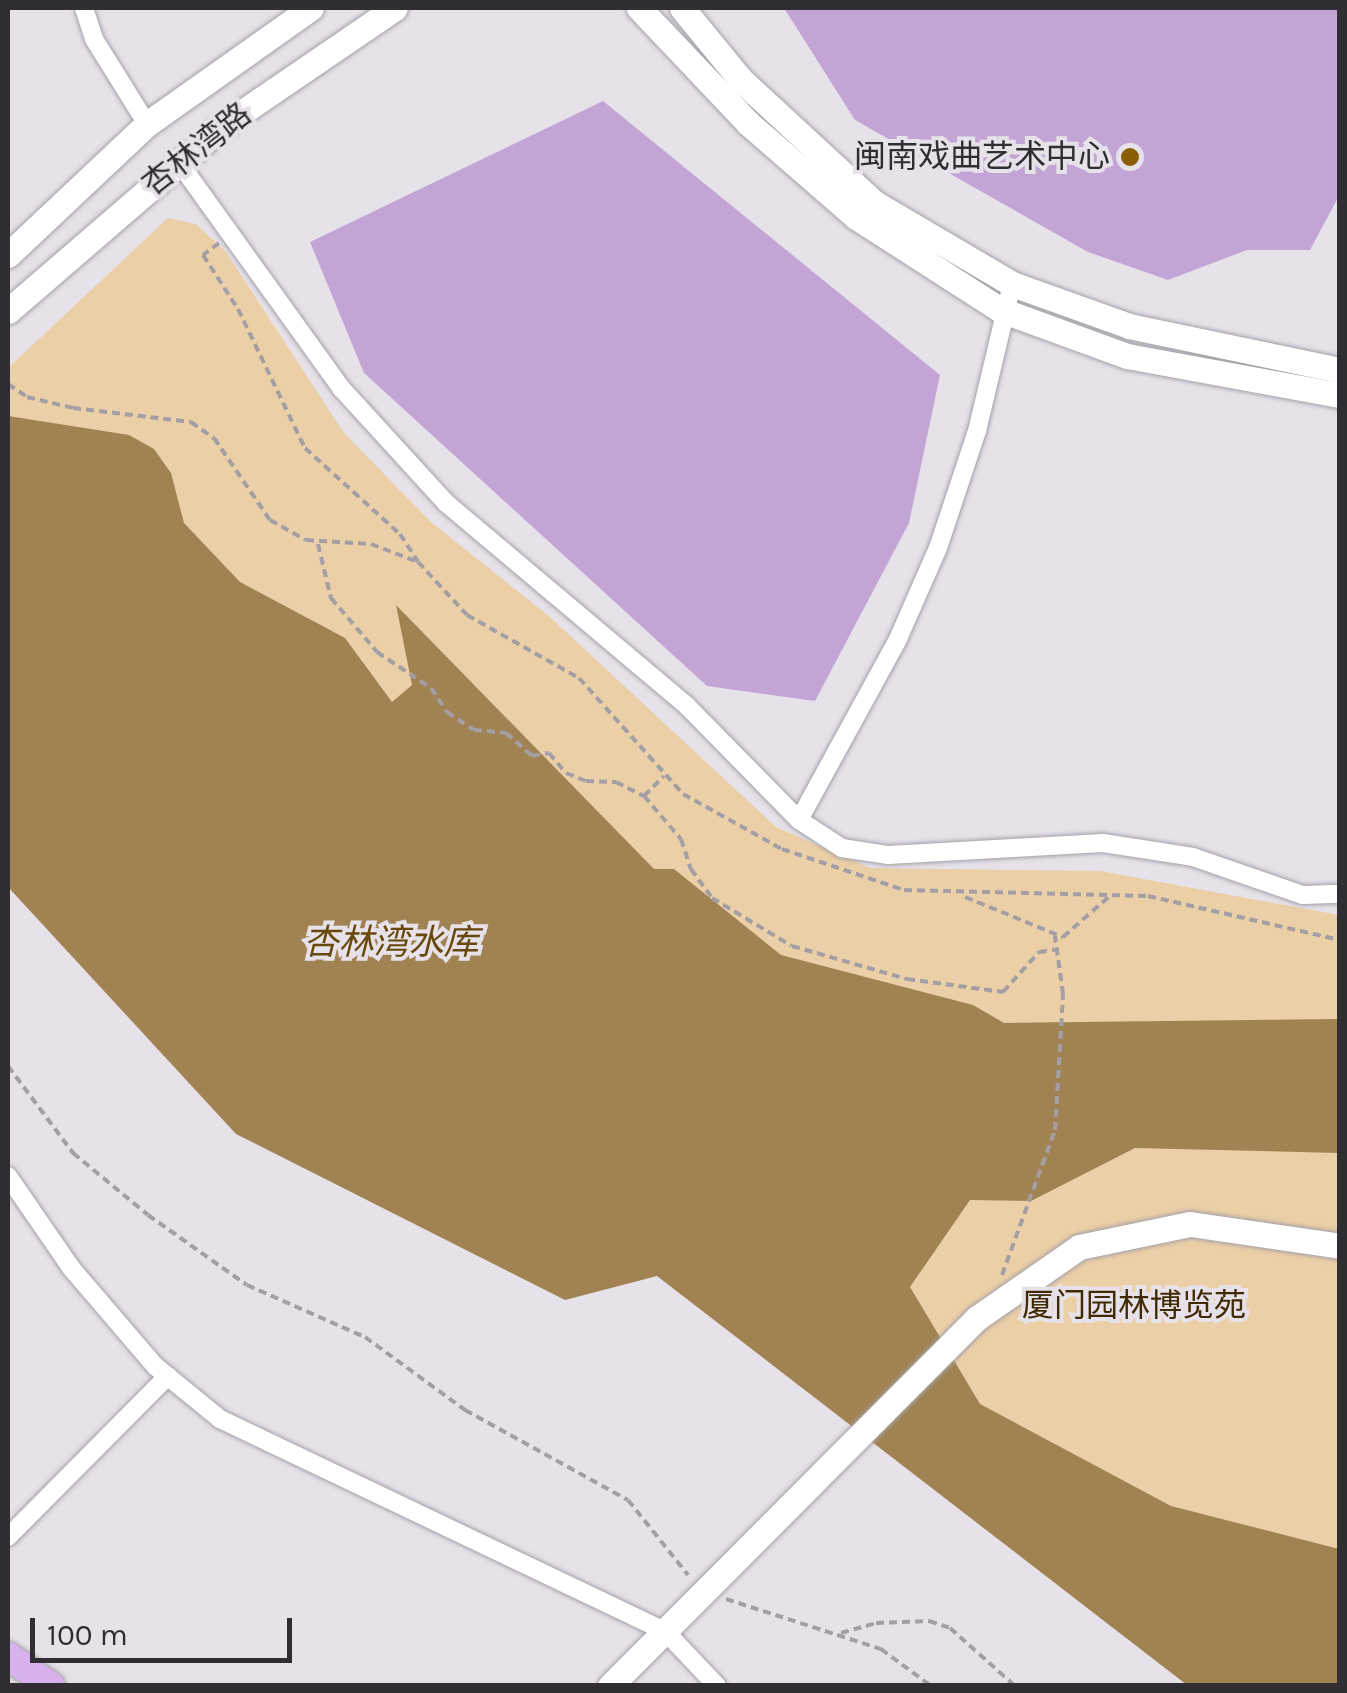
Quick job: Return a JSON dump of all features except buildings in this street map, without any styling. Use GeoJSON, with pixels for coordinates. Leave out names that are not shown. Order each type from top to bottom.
{"type":"FeatureCollection","features":[{"type":"Feature","properties":{"kind":"main road"},"geometry":{"type":"LineString","coordinates":[[8,1656],[51,1686]]}},
{"type":"Feature","properties":{"kind":"street"},"geometry":{"type":"LineString","coordinates":[[84,8],[94,39],[147,124]]}},
{"type":"Feature","properties":{"kind":"street","name":"杏林湾路"},"geometry":{"type":"LineString","coordinates":[[8,255],[147,124],[311,8]]}},
{"type":"Feature","properties":{"kind":"street","name":"杏林湾路"},"geometry":{"type":"LineString","coordinates":[[9,309],[178,161],[395,8]]}},
{"type":"Feature","properties":{"kind":"street"},"geometry":{"type":"LineString","coordinates":[[639,8],[748,122],[856,217],[1000,310],[1127,356],[1340,395]]}},
{"type":"Feature","properties":{"kind":"street"},"geometry":{"type":"LineString","coordinates":[[682,8],[741,80],[872,202],[1012,284],[1129,326],[1340,370]]}},
{"type":"Feature","properties":{"kind":"street"},"geometry":{"type":"LineString","coordinates":[[178,161],[342,389],[446,503],[687,706],[799,820],[842,848],[888,855],[1103,844],[1194,857],[1302,895],[1339,893]]}},
{"type":"Feature","properties":{"kind":"street"},"geometry":{"type":"LineString","coordinates":[[799,820],[898,640],[938,548],[978,431],[1000,310],[1012,284]]}},
{"type":"Feature","properties":{"kind":"street"},"geometry":{"type":"LineString","coordinates":[[8,1176],[72,1269],[168,1376],[220,1419],[664,1632],[718,1686]]}},
{"type":"Feature","properties":{"kind":"street"},"geometry":{"type":"LineString","coordinates":[[610,1686],[978,1318],[1079,1247],[1190,1224],[1340,1246]]}},
{"type":"Feature","properties":{"kind":"street"},"geometry":{"type":"LineString","coordinates":[[8,1537],[168,1376]]}},
{"type":"Feature","properties":{"kind":"path"},"geometry":{"type":"LineString","coordinates":[[231,235],[203,255],[238,310],[304,448],[400,534],[418,562],[467,615],[579,678],[626,723],[644,758],[684,794],[782,849],[851,876],[960,895],[1148,896],[1340,940]]}},
{"type":"Feature","properties":{"kind":"path"},"geometry":{"type":"LineString","coordinates":[[8,384],[28,397],[73,408],[191,422],[214,438],[270,520],[316,542],[371,544],[418,562]]}},
{"type":"Feature","properties":{"kind":"path"},"geometry":{"type":"LineString","coordinates":[[316,542],[331,598],[406,676],[431,688],[447,712],[474,730],[506,733],[532,756],[548,753],[566,773],[616,782],[644,796],[681,839],[690,869],[712,898],[792,946],[907,979],[1003,992],[1040,952],[1057,949]]}},
{"type":"Feature","properties":{"kind":"path"},"geometry":{"type":"LineString","coordinates":[[644,796],[664,776]]}},
{"type":"Feature","properties":{"kind":"path"},"geometry":{"type":"LineString","coordinates":[[960,895],[1063,937],[1112,894]]}},
{"type":"Feature","properties":{"kind":"path"},"geometry":{"type":"LineString","coordinates":[[1001,1302],[999,1285],[1055,1130],[1063,994],[1054,936]]}},
{"type":"Feature","properties":{"kind":"path"},"geometry":{"type":"LineString","coordinates":[[8,1066],[73,1154],[148,1216],[247,1285],[366,1337],[465,1410],[628,1500],[679,1569],[707,1588],[737,1604],[841,1633],[880,1649],[931,1686]]}},
{"type":"Feature","properties":{"kind":"path"},"geometry":{"type":"LineString","coordinates":[[841,1633],[876,1623],[929,1621],[950,1628],[1015,1686]]}},
{"type":"Feature","properties":{"kind":"green space"},"geometry":{"type":"Polygon","coordinates":[[[168,218],[196,224],[226,252],[344,433],[431,522],[550,617],[776,827],[870,868],[1100,871],[1339,915],[1339,1067],[975,1082],[597,906],[8,438],[8,368],[168,218]]]}},
{"type":"Feature","properties":{"kind":"green space","name":"厦门园林博览苑"},"geometry":{"type":"Polygon","coordinates":[[[1339,1097],[1339,1595],[835,1344],[964,1102],[1339,1097]]]}},
{"type":"Feature","properties":{"kind":"water","name":"杏林湾水库"},"geometry":{"type":"Polygon","coordinates":[[[8,416],[129,435],[154,449],[171,473],[184,523],[240,582],[345,638],[392,702],[412,685],[396,605],[654,869],[674,869],[781,955],[973,1005],[1004,1023],[1339,1019],[1339,1153],[1135,1148],[1031,1201],[970,1200],[910,1287],[980,1404],[1171,1506],[1339,1549],[1339,1685],[1187,1685],[657,1276],[565,1300],[236,1134],[8,887],[8,416]]]}},
{"type":"Feature","properties":{"kind":"place","name":"闽南戏曲艺术中心"},"geometry":{"type":"Point","coordinates":[1130,157]}}]}
